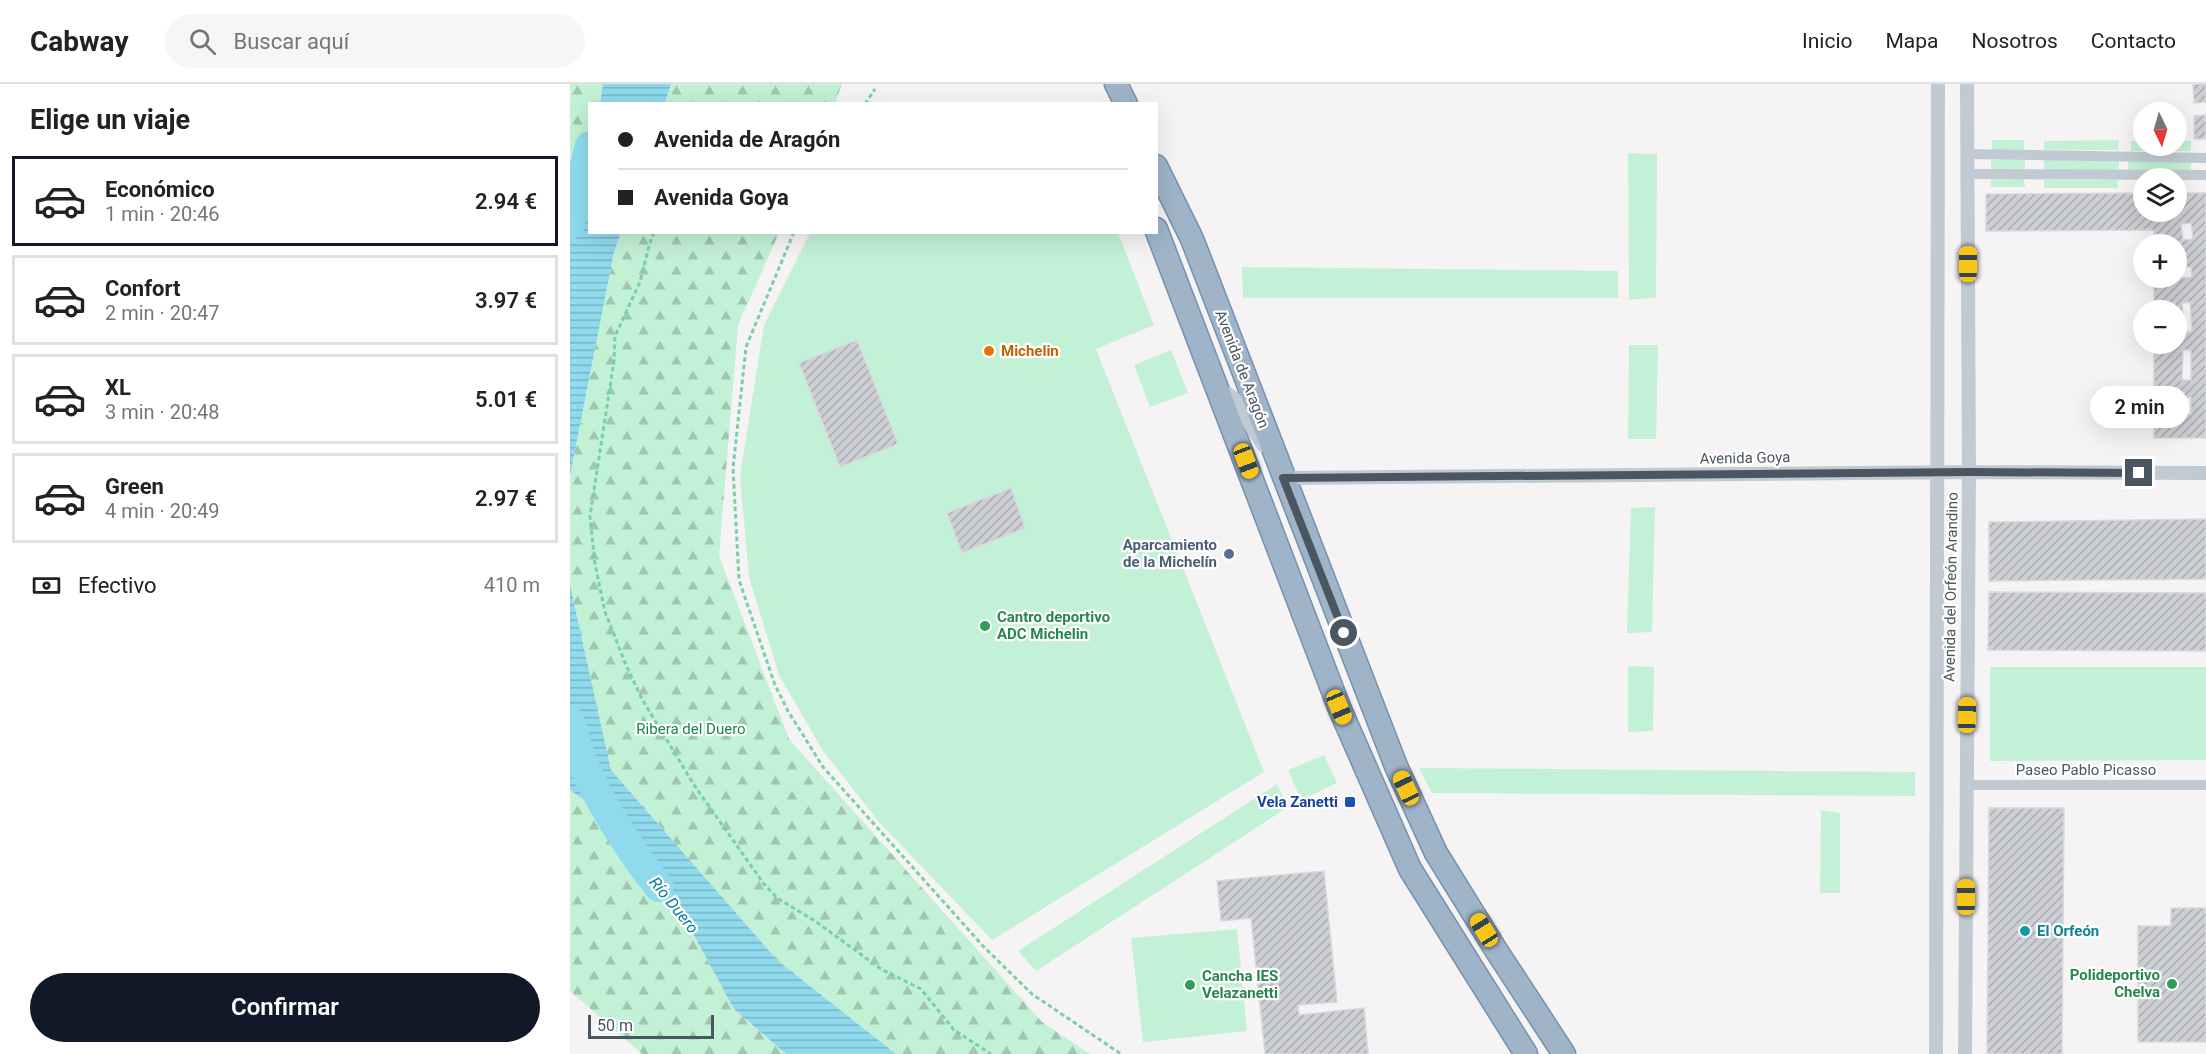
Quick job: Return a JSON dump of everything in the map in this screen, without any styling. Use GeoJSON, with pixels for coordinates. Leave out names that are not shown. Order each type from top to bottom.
{"type":"FeatureCollection","features":[{"type":"Feature","properties":{"kind":"highway"},"geometry":{"type":"LineString","coordinates":[[1102,84],[1108,102]]}},
{"type":"Feature","properties":{"kind":"highway"},"geometry":{"type":"LineString","coordinates":[[1116,84],[1125,102]]}},
{"type":"Feature","properties":{"kind":"highway","name":"Avenida de Aragón"},"geometry":{"type":"LineString","coordinates":[[1158,170],[1192,239],[1396,766],[1436,853],[1564,1054]]}},
{"type":"Feature","properties":{"kind":"highway","name":"Avenida de Aragón"},"geometry":{"type":"LineString","coordinates":[[1158,234],[1339,707],[1410,869],[1526,1054]]}},
{"type":"Feature","properties":{"kind":"street","name":"Avenida del Orfeón Arandino"},"geometry":{"type":"LineString","coordinates":[[1936,1054],[1938,84]]}},
{"type":"Feature","properties":{"kind":"street","name":"Avenida del Orfeón Arandino"},"geometry":{"type":"LineString","coordinates":[[1965,1054],[1969,472],[1967,84]]}},
{"type":"Feature","properties":{"kind":"street"},"geometry":{"type":"LineString","coordinates":[[1967,154],[2204,158],[2204,175],[1967,174]]}},
{"type":"Feature","properties":{"kind":"street"},"geometry":{"type":"LineString","coordinates":[[2034,155],[2034,174]]}},
{"type":"Feature","properties":{"kind":"street"},"geometry":{"type":"LineString","coordinates":[[2123,175],[2124,157]]}},
{"type":"Feature","properties":{"kind":"street"},"geometry":{"type":"LineString","coordinates":[[1220,394],[1228,394],[1234,398],[1283,478]]}},
{"type":"Feature","properties":{"kind":"street","name":"Avenida Goya"},"geometry":{"type":"LineString","coordinates":[[1283,478],[1938,472],[2206,473]]}},
{"type":"Feature","properties":{"kind":"street","name":"Paseo Pablo Picasso"},"geometry":{"type":"LineString","coordinates":[[1966,785],[2206,785]]}},
{"type":"Feature","properties":{"kind":"path"},"geometry":{"type":"LineString","coordinates":[[866,102],[874,89]]}},
{"type":"Feature","properties":{"kind":"path"},"geometry":{"type":"LineString","coordinates":[[653,234],[640,282],[615,336],[614,361],[590,516],[595,564],[605,612],[626,665],[642,699],[694,785],[764,884],[777,898],[815,921],[881,969],[921,989],[954,1030],[991,1054]]}},
{"type":"Feature","properties":{"kind":"path"},"geometry":{"type":"LineString","coordinates":[[793,234],[746,347],[733,468],[739,580],[775,685],[788,711],[823,766],[983,946],[1032,994],[1121,1054]]}},
{"type":"Feature","properties":{"kind":"green space"},"geometry":{"type":"Polygon","coordinates":[[[570,84],[603,84],[600,102],[588,102],[588,150],[570,224],[570,84]]]}},
{"type":"Feature","properties":{"kind":"green space"},"geometry":{"type":"Polygon","coordinates":[[[671,84],[842,84],[835,102],[666,102],[671,84]]]}},
{"type":"Feature","properties":{"kind":"green space"},"geometry":{"type":"Polygon","coordinates":[[[1992,140],[2024,140],[2024,150],[1992,150],[1992,140]]]}},
{"type":"Feature","properties":{"kind":"green space"},"geometry":{"type":"Polygon","coordinates":[[[2119,140],[2118,150],[2044,150],[2044,141],[2119,140]]]}},
{"type":"Feature","properties":{"kind":"green space"},"geometry":{"type":"Polygon","coordinates":[[[2187,141],[2191,141],[2191,151],[2187,151],[2187,141]]]}},
{"type":"Feature","properties":{"kind":"green space"},"geometry":{"type":"Polygon","coordinates":[[[1628,153],[1657,154],[1656,297],[1629,300],[1628,153]]]}},
{"type":"Feature","properties":{"kind":"green space"},"geometry":{"type":"Polygon","coordinates":[[[2025,159],[2025,170],[1991,170],[1991,160],[2025,159]]]}},
{"type":"Feature","properties":{"kind":"green space"},"geometry":{"type":"Polygon","coordinates":[[[2044,160],[2119,160],[2119,170],[2044,170],[2044,160]]]}},
{"type":"Feature","properties":{"kind":"green space"},"geometry":{"type":"Polygon","coordinates":[[[2191,160],[2191,170],[2187,170],[2187,168],[2133,168],[2133,172],[2128,172],[2128,161],[2191,160]]]}},
{"type":"Feature","properties":{"kind":"green space"},"geometry":{"type":"Polygon","coordinates":[[[1991,179],[2024,179],[2025,187],[1991,187],[1991,179]]]}},
{"type":"Feature","properties":{"kind":"green space"},"geometry":{"type":"Polygon","coordinates":[[[2044,180],[2118,180],[2118,188],[2044,188],[2044,180]]]}},
{"type":"Feature","properties":{"kind":"green space","name":"Ribera del Duero"},"geometry":{"type":"Polygon","coordinates":[[[621,234],[779,234],[738,325],[719,556],[789,739],[1042,1022],[1090,1054],[896,1054],[777,960],[611,770],[570,585],[570,476],[614,252],[621,234]]]}},
{"type":"Feature","properties":{"kind":"green space","name":"Cantro deportivo ADC Michelin"},"geometry":{"type":"Polygon","coordinates":[[[810,234],[1118,234],[1154,325],[1096,349],[1264,772],[992,940],[879,822],[823,751],[779,675],[749,577],[740,476],[764,325],[810,234]]]}},
{"type":"Feature","properties":{"kind":"green space"},"geometry":{"type":"Polygon","coordinates":[[[1242,267],[1618,271],[1618,298],[1243,298],[1242,267]]]}},
{"type":"Feature","properties":{"kind":"green space"},"geometry":{"type":"Polygon","coordinates":[[[1629,345],[1658,345],[1656,439],[1628,439],[1629,345]]]}},
{"type":"Feature","properties":{"kind":"green space"},"geometry":{"type":"Polygon","coordinates":[[[1171,350],[1188,393],[1150,407],[1134,365],[1171,350]]]}},
{"type":"Feature","properties":{"kind":"green space"},"geometry":{"type":"Polygon","coordinates":[[[1655,507],[1652,632],[1627,633],[1631,508],[1655,507]]]}},
{"type":"Feature","properties":{"kind":"green space"},"geometry":{"type":"Polygon","coordinates":[[[1628,666],[1654,667],[1653,731],[1628,732],[1628,666]]]}},
{"type":"Feature","properties":{"kind":"green space"},"geometry":{"type":"Polygon","coordinates":[[[1990,667],[2206,667],[2206,760],[1990,761],[1990,667]]]}},
{"type":"Feature","properties":{"kind":"green space"},"geometry":{"type":"Polygon","coordinates":[[[1324,755],[1337,783],[1301,800],[1288,770],[1324,755]]]}},
{"type":"Feature","properties":{"kind":"green space"},"geometry":{"type":"Polygon","coordinates":[[[1419,768],[1915,772],[1915,796],[1432,793],[1419,768]]]}},
{"type":"Feature","properties":{"kind":"green space"},"geometry":{"type":"Polygon","coordinates":[[[1277,784],[1288,807],[1036,971],[1018,951],[1277,784]]]}},
{"type":"Feature","properties":{"kind":"green space"},"geometry":{"type":"Polygon","coordinates":[[[570,790],[606,811],[633,854],[685,919],[734,1009],[786,1054],[642,1054],[570,991],[570,790]]]}},
{"type":"Feature","properties":{"kind":"green space"},"geometry":{"type":"Polygon","coordinates":[[[1821,810],[1840,813],[1840,893],[1820,893],[1821,810]]]}},
{"type":"Feature","properties":{"kind":"green space","name":"Cancha IES Velazanetti"},"geometry":{"type":"Polygon","coordinates":[[[1237,929],[1247,1031],[1143,1042],[1131,938],[1237,929]]]}},
{"type":"Feature","properties":{"kind":"water"},"geometry":{"type":"Polygon","coordinates":[[[603,84],[671,84],[665,102],[600,102],[603,84]]]}},
{"type":"Feature","properties":{"kind":"water"},"geometry":{"type":"Polygon","coordinates":[[[588,150],[588,234],[621,234],[614,252],[570,476],[570,224],[588,150]]]}},
{"type":"Feature","properties":{"kind":"water"},"geometry":{"type":"Polygon","coordinates":[[[570,585],[611,770],[777,960],[896,1054],[786,1054],[734,1009],[685,919],[633,854],[610,818],[570,790],[570,585]]]}},
{"type":"Feature","properties":{"kind":"building"},"geometry":{"type":"Polygon","coordinates":[[[2193,84],[2206,84],[2206,102],[2194,103],[2193,84]]]}},
{"type":"Feature","properties":{"kind":"building"},"geometry":{"type":"Polygon","coordinates":[[[2206,115],[2206,139],[2194,139],[2194,116],[2206,115]]]}},
{"type":"Feature","properties":{"kind":"building"},"geometry":{"type":"Polygon","coordinates":[[[2133,193],[2133,222],[2187,222],[2187,193],[2206,193],[2206,438],[2154,438],[2154,354],[2183,354],[2182,380],[2191,380],[2191,350],[2187,350],[2187,332],[2192,332],[2190,302],[2187,302],[2187,300],[2154,300],[2154,288],[2187,288],[2187,278],[2192,277],[2191,267],[2187,267],[2187,240],[2193,239],[2191,223],[2181,224],[2182,234],[2154,234],[2154,230],[1986,231],[1986,194],[2133,193]],[[2191,397],[2182,398],[2182,415],[2191,414],[2191,397]]]}},
{"type":"Feature","properties":{"kind":"building"},"geometry":{"type":"Polygon","coordinates":[[[857,340],[898,444],[840,467],[799,363],[857,340]]]}},
{"type":"Feature","properties":{"kind":"building"},"geometry":{"type":"Polygon","coordinates":[[[1011,488],[1025,528],[962,553],[947,513],[1011,488]]]}},
{"type":"Feature","properties":{"kind":"building"},"geometry":{"type":"Polygon","coordinates":[[[2206,519],[2206,579],[1989,581],[1989,522],[2206,519]]]}},
{"type":"Feature","properties":{"kind":"building"},"geometry":{"type":"Polygon","coordinates":[[[1989,592],[2206,593],[2206,651],[1988,650],[1989,592]]]}},
{"type":"Feature","properties":{"kind":"building","name":"El Orfeón"},"geometry":{"type":"Polygon","coordinates":[[[1989,808],[2064,808],[2062,1054],[1987,1054],[1989,808]]]}},
{"type":"Feature","properties":{"kind":"building"},"geometry":{"type":"Polygon","coordinates":[[[1324,871],[1337,1002],[1298,1005],[1299,1015],[1364,1008],[1368,1054],[1265,1054],[1251,918],[1221,921],[1217,881],[1324,871]]]}},
{"type":"Feature","properties":{"kind":"building","name":"Polideportivo Chelva"},"geometry":{"type":"Polygon","coordinates":[[[2171,908],[2206,908],[2206,1042],[2138,1042],[2138,926],[2171,926],[2171,908]]]}},
{"type":"Feature","properties":{"kind":"waterway","name":"Río Duero"},"geometry":{"type":"LineString","coordinates":[[570,224],[588,154]]}},
{"type":"Feature","properties":{"kind":"waterway","name":"Río Duero"},"geometry":{"type":"LineString","coordinates":[[570,722],[582,761],[600,798],[627,844],[659,887]]}},
{"type":"Feature","properties":{"kind":"place","name":"Michelin"},"geometry":{"type":"Point","coordinates":[989,351]}},
{"type":"Feature","properties":{"kind":"place","name":"Aparcamiento de la Michelín"},"geometry":{"type":"Point","coordinates":[1229,554]}},
{"type":"Feature","properties":{"kind":"place","name":"Cantro deportivo ADC Michelin"},"geometry":{"type":"Point","coordinates":[985,626]}},
{"type":"Feature","properties":{"kind":"place","name":"Vela Zanetti"},"geometry":{"type":"Point","coordinates":[1350,802]}},
{"type":"Feature","properties":{"kind":"place","name":"El Orfeón"},"geometry":{"type":"Point","coordinates":[2025,931]}},
{"type":"Feature","properties":{"kind":"place","name":"Polideportivo Chelva"},"geometry":{"type":"Point","coordinates":[2172,984]}},
{"type":"Feature","properties":{"kind":"place","name":"Cancha IES Velazanetti"},"geometry":{"type":"Point","coordinates":[1190,985]}},
{"type":"Feature","properties":{"kind":"route"},"geometry":{"type":"LineString","coordinates":[[1344,633],[1283,478],[1969,472],[2139,473]]}}]}
